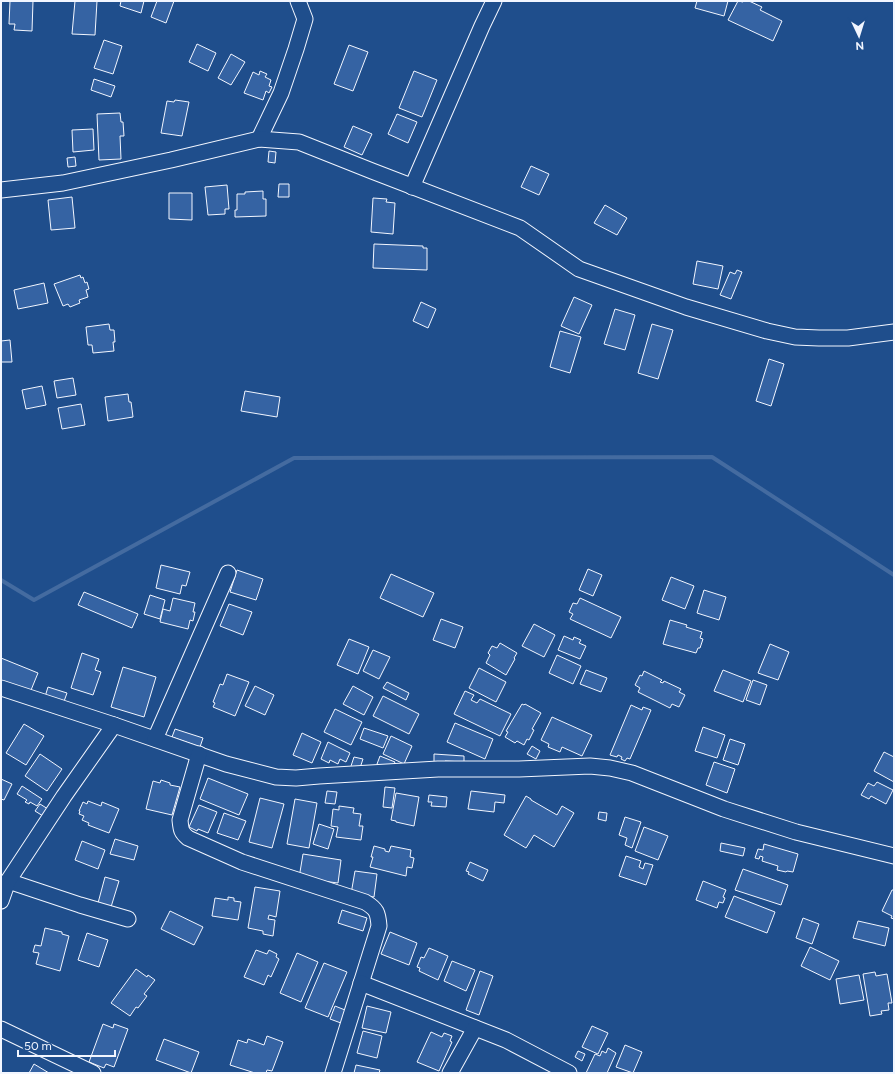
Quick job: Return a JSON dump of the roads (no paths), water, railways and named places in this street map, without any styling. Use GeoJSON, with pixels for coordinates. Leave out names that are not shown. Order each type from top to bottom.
{"type":"FeatureCollection","features":[{"type":"Feature","properties":{"kind":"street"},"geometry":{"type":"LineString","coordinates":[[259,139],[281,93],[305,19],[298,1]]}},
{"type":"Feature","properties":{"kind":"street"},"geometry":{"type":"LineString","coordinates":[[412,187],[494,1]]}},
{"type":"Feature","properties":{"kind":"street"},"geometry":{"type":"LineString","coordinates":[[1,190],[63,184],[259,139],[299,142],[520,228],[579,269],[686,307],[767,331],[795,337],[848,338],[894,332]]}},
{"type":"Feature","properties":{"kind":"street"},"geometry":{"type":"LineString","coordinates":[[155,739],[228,573]]}},
{"type":"Feature","properties":{"kind":"street"},"geometry":{"type":"LineString","coordinates":[[1,688],[226,764],[276,777],[296,778],[438,769],[519,769],[590,766],[610,768],[632,773],[724,810],[788,830],[894,856]]}},
{"type":"Feature","properties":{"kind":"street"},"geometry":{"type":"LineString","coordinates":[[1,901],[8,881],[64,796],[114,725]]}},
{"type":"Feature","properties":{"kind":"street"},"geometry":{"type":"LineString","coordinates":[[199,754],[180,820],[182,833],[188,838],[242,862],[366,902],[373,907],[378,915],[379,926],[333,1073]]}},
{"type":"Feature","properties":{"kind":"street"},"geometry":{"type":"LineString","coordinates":[[8,881],[128,920]]}},
{"type":"Feature","properties":{"kind":"street"},"geometry":{"type":"LineString","coordinates":[[361,982],[506,1040],[569,1073]]}},
{"type":"Feature","properties":{"kind":"street"},"geometry":{"type":"LineString","coordinates":[[450,1073],[475,1028]]}},
{"type":"Feature","properties":{"kind":"street"},"geometry":{"type":"LineString","coordinates":[[1,1029],[93,1073]]}},
{"type":"Feature","properties":{"kind":"waterway"},"geometry":{"type":"LineString","coordinates":[[1,580],[34,600],[294,458],[712,457],[894,575]]}}]}
